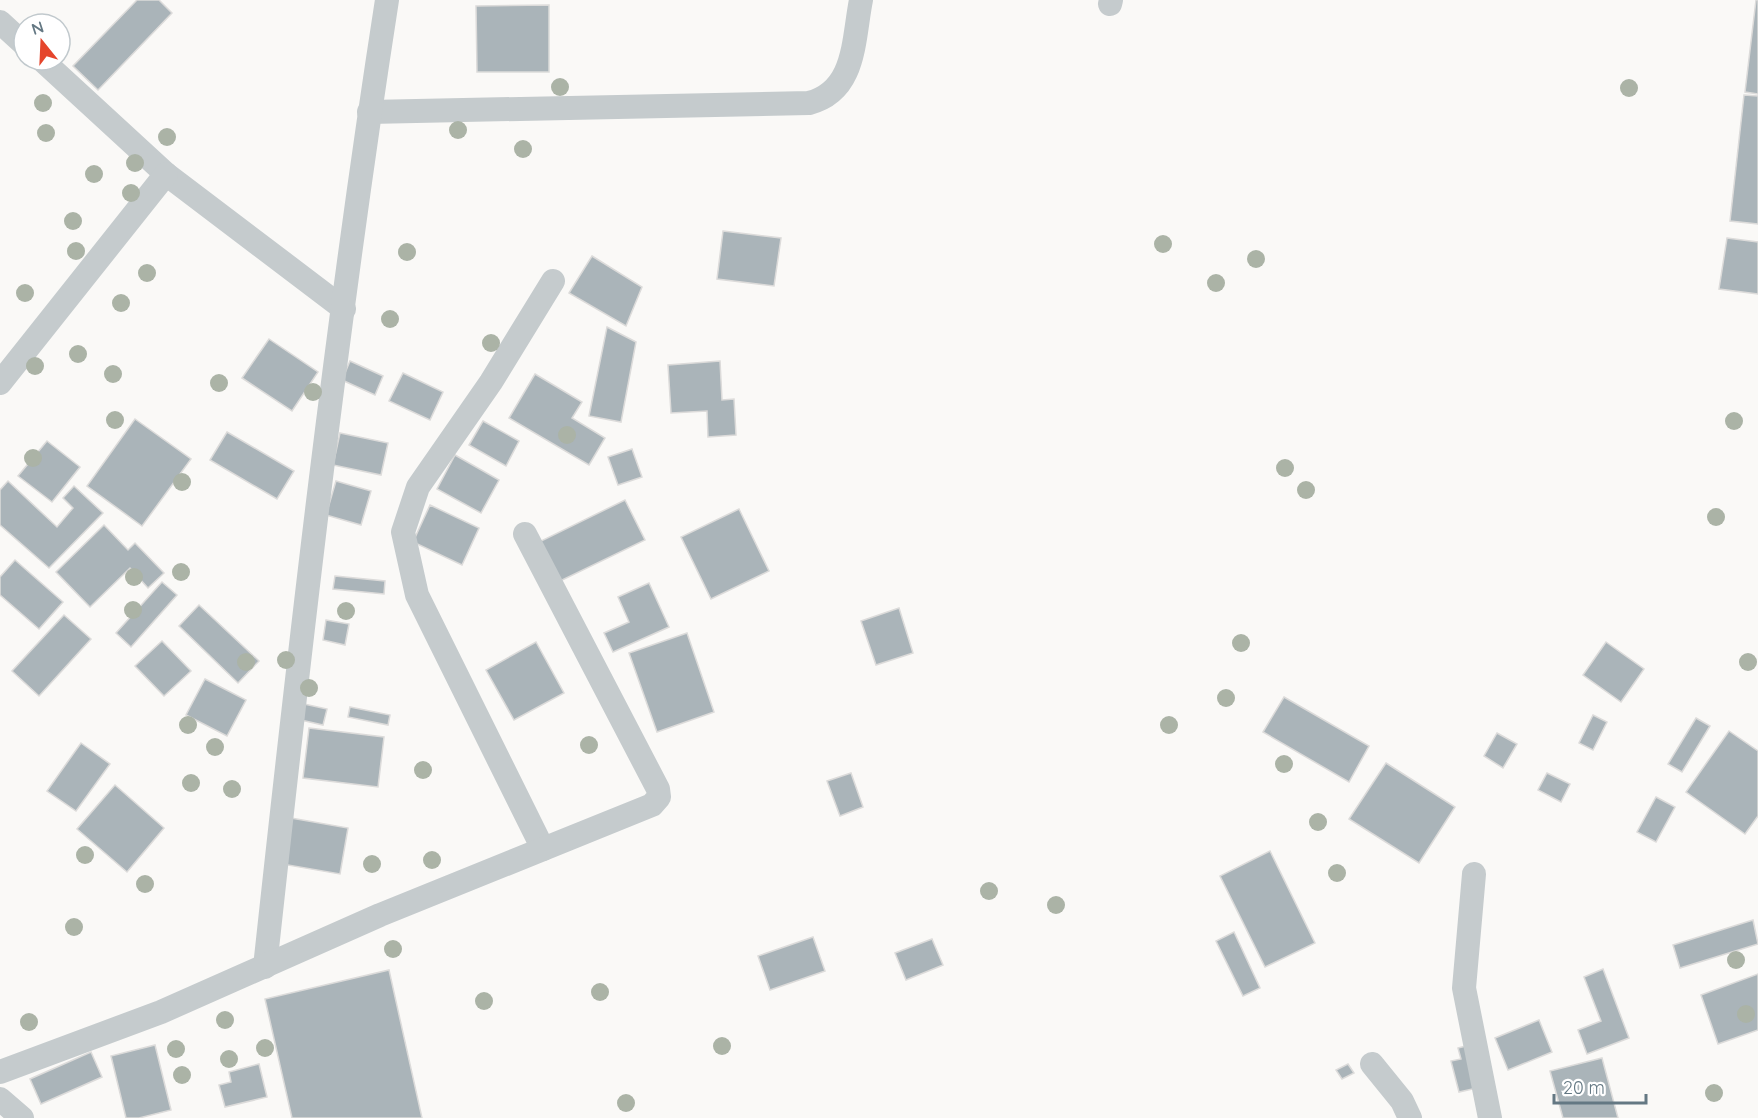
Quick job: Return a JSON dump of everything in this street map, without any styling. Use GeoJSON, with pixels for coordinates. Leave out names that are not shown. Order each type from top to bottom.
{"type":"FeatureCollection","features":[{"type":"Feature","properties":{"kind":"street"},"geometry":{"type":"LineString","coordinates":[[265,968],[288,758],[344,309],[369,112],[387,0]]}},
{"type":"Feature","properties":{"kind":"street"},"geometry":{"type":"LineString","coordinates":[[369,112],[809,103],[823,99],[836,90],[848,73],[861,0]]}},
{"type":"Feature","properties":{"kind":"street"},"geometry":{"type":"LineString","coordinates":[[0,22],[12,33]]}},
{"type":"Feature","properties":{"kind":"street"},"geometry":{"type":"LineString","coordinates":[[55,72],[166,174],[344,309]]}},
{"type":"Feature","properties":{"kind":"street"},"geometry":{"type":"LineString","coordinates":[[0,383],[166,174]]}},
{"type":"Feature","properties":{"kind":"street"},"geometry":{"type":"LineString","coordinates":[[543,849],[417,595],[403,532],[418,487],[491,382],[553,281]]}},
{"type":"Feature","properties":{"kind":"street"},"geometry":{"type":"LineString","coordinates":[[0,1072],[161,1012],[265,968],[380,915],[652,805],[659,798],[658,789],[525,534]]}},
{"type":"Feature","properties":{"kind":"street"},"geometry":{"type":"LineString","coordinates":[[1474,874],[1464,988],[1490,1118]]}},
{"type":"Feature","properties":{"kind":"street"},"geometry":{"type":"LineString","coordinates":[[1372,1064],[1401,1101],[1410,1118]]}},
{"type":"Feature","properties":{"kind":"street"},"geometry":{"type":"LineString","coordinates":[[0,1099],[22,1118]]}},
{"type":"Feature","properties":{"kind":"building"},"geometry":{"type":"Polygon","coordinates":[[[137,0],[159,0],[172,13],[98,90],[73,66],[137,0]]]}},
{"type":"Feature","properties":{"kind":"building"},"geometry":{"type":"Polygon","coordinates":[[[1756,0],[1758,0],[1758,94],[1745,92],[1756,0]]]}},
{"type":"Feature","properties":{"kind":"building"},"geometry":{"type":"Polygon","coordinates":[[[549,5],[549,72],[477,72],[476,6],[549,5]]]}},
{"type":"Feature","properties":{"kind":"building"},"geometry":{"type":"Polygon","coordinates":[[[1744,95],[1758,96],[1758,224],[1730,221],[1744,95]]]}},
{"type":"Feature","properties":{"kind":"building"},"geometry":{"type":"Polygon","coordinates":[[[723,231],[781,238],[774,286],[717,279],[723,231]]]}},
{"type":"Feature","properties":{"kind":"building"},"geometry":{"type":"Polygon","coordinates":[[[1727,238],[1758,242],[1758,294],[1719,289],[1727,238]]]}},
{"type":"Feature","properties":{"kind":"building"},"geometry":{"type":"Polygon","coordinates":[[[592,256],[642,287],[626,326],[569,293],[592,256]]]}},
{"type":"Feature","properties":{"kind":"building"},"geometry":{"type":"Polygon","coordinates":[[[607,327],[636,342],[621,422],[589,416],[607,327]]]}},
{"type":"Feature","properties":{"kind":"building"},"geometry":{"type":"Polygon","coordinates":[[[269,339],[318,372],[292,411],[242,378],[269,339]]]}},
{"type":"Feature","properties":{"kind":"building"},"geometry":{"type":"Polygon","coordinates":[[[350,361],[383,376],[375,395],[342,380],[350,361]]]}},
{"type":"Feature","properties":{"kind":"building"},"geometry":{"type":"Polygon","coordinates":[[[720,361],[722,400],[734,399],[736,435],[708,437],[707,411],[671,413],[668,365],[720,361]]]}},
{"type":"Feature","properties":{"kind":"building"},"geometry":{"type":"Polygon","coordinates":[[[403,373],[443,392],[430,420],[389,401],[403,373]]]}},
{"type":"Feature","properties":{"kind":"building"},"geometry":{"type":"Polygon","coordinates":[[[535,374],[582,402],[572,418],[605,438],[589,465],[509,418],[535,374]]]}},
{"type":"Feature","properties":{"kind":"building"},"geometry":{"type":"Polygon","coordinates":[[[135,419],[191,459],[142,526],[87,486],[135,419]]]}},
{"type":"Feature","properties":{"kind":"building"},"geometry":{"type":"Polygon","coordinates":[[[483,421],[519,441],[506,466],[469,445],[483,421]]]}},
{"type":"Feature","properties":{"kind":"building"},"geometry":{"type":"Polygon","coordinates":[[[227,432],[294,471],[277,499],[210,460],[227,432]]]}},
{"type":"Feature","properties":{"kind":"building"},"geometry":{"type":"Polygon","coordinates":[[[340,433],[388,443],[381,475],[333,465],[340,433]]]}},
{"type":"Feature","properties":{"kind":"building"},"geometry":{"type":"Polygon","coordinates":[[[47,441],[80,467],[52,502],[18,476],[47,441]]]}},
{"type":"Feature","properties":{"kind":"building"},"geometry":{"type":"Polygon","coordinates":[[[632,449],[642,477],[618,485],[608,457],[632,449]]]}},
{"type":"Feature","properties":{"kind":"building"},"geometry":{"type":"Polygon","coordinates":[[[455,455],[499,480],[481,513],[437,489],[455,455]]]}},
{"type":"Feature","properties":{"kind":"building"},"geometry":{"type":"Polygon","coordinates":[[[8,481],[57,527],[73,508],[63,498],[74,486],[103,513],[49,568],[0,525],[0,490],[8,481]]]}},
{"type":"Feature","properties":{"kind":"building"},"geometry":{"type":"Polygon","coordinates":[[[336,481],[371,491],[361,525],[326,515],[336,481]]]}},
{"type":"Feature","properties":{"kind":"building"},"geometry":{"type":"Polygon","coordinates":[[[625,500],[645,540],[556,583],[537,543],[625,500]]]}},
{"type":"Feature","properties":{"kind":"building"},"geometry":{"type":"Polygon","coordinates":[[[430,505],[479,528],[462,565],[413,542],[430,505]]]}},
{"type":"Feature","properties":{"kind":"building"},"geometry":{"type":"Polygon","coordinates":[[[739,509],[769,571],[711,599],[681,537],[739,509]]]}},
{"type":"Feature","properties":{"kind":"building"},"geometry":{"type":"Polygon","coordinates":[[[104,525],[128,550],[135,543],[164,573],[148,588],[130,568],[90,607],[56,572],[104,525]]]}},
{"type":"Feature","properties":{"kind":"building"},"geometry":{"type":"Polygon","coordinates":[[[15,560],[63,602],[39,629],[0,595],[0,577],[15,560]]]}},
{"type":"Feature","properties":{"kind":"building"},"geometry":{"type":"Polygon","coordinates":[[[335,576],[385,581],[384,594],[333,589],[335,576]]]}},
{"type":"Feature","properties":{"kind":"building"},"geometry":{"type":"Polygon","coordinates":[[[162,582],[177,595],[131,647],[116,633],[162,582]]]}},
{"type":"Feature","properties":{"kind":"building"},"geometry":{"type":"Polygon","coordinates":[[[649,583],[669,627],[613,652],[604,633],[629,622],[618,597],[649,583]]]}},
{"type":"Feature","properties":{"kind":"building"},"geometry":{"type":"Polygon","coordinates":[[[199,605],[259,661],[238,683],[179,626],[199,605]]]}},
{"type":"Feature","properties":{"kind":"building"},"geometry":{"type":"Polygon","coordinates":[[[899,608],[913,653],[876,665],[861,621],[899,608]]]}},
{"type":"Feature","properties":{"kind":"building"},"geometry":{"type":"Polygon","coordinates":[[[64,615],[91,639],[39,696],[12,671],[64,615]]]}},
{"type":"Feature","properties":{"kind":"building"},"geometry":{"type":"Polygon","coordinates":[[[326,620],[349,624],[345,645],[323,640],[326,620]]]}},
{"type":"Feature","properties":{"kind":"building"},"geometry":{"type":"Polygon","coordinates":[[[687,633],[714,712],[657,732],[629,653],[687,633]]]}},
{"type":"Feature","properties":{"kind":"building"},"geometry":{"type":"Polygon","coordinates":[[[162,641],[191,671],[164,696],[135,666],[162,641]]]}},
{"type":"Feature","properties":{"kind":"building"},"geometry":{"type":"Polygon","coordinates":[[[536,642],[564,693],[514,720],[486,670],[536,642]]]}},
{"type":"Feature","properties":{"kind":"building"},"geometry":{"type":"Polygon","coordinates":[[[1606,642],[1644,669],[1621,702],[1583,675],[1606,642]]]}},
{"type":"Feature","properties":{"kind":"building"},"geometry":{"type":"Polygon","coordinates":[[[205,679],[246,700],[227,736],[186,715],[205,679]]]}},
{"type":"Feature","properties":{"kind":"building"},"geometry":{"type":"Polygon","coordinates":[[[1284,697],[1369,746],[1349,782],[1263,732],[1284,697]]]}},
{"type":"Feature","properties":{"kind":"building"},"geometry":{"type":"Polygon","coordinates":[[[295,702],[327,709],[323,725],[292,718],[295,702]]]}},
{"type":"Feature","properties":{"kind":"building"},"geometry":{"type":"Polygon","coordinates":[[[350,707],[390,715],[388,725],[348,717],[350,707]]]}},
{"type":"Feature","properties":{"kind":"building"},"geometry":{"type":"Polygon","coordinates":[[[1593,715],[1607,722],[1593,750],[1579,743],[1593,715]]]}},
{"type":"Feature","properties":{"kind":"building"},"geometry":{"type":"Polygon","coordinates":[[[1696,718],[1710,726],[1682,772],[1668,764],[1696,718]]]}},
{"type":"Feature","properties":{"kind":"building"},"geometry":{"type":"Polygon","coordinates":[[[309,728],[384,737],[378,787],[303,778],[309,728]]]}},
{"type":"Feature","properties":{"kind":"building"},"geometry":{"type":"Polygon","coordinates":[[[1729,731],[1758,751],[1758,816],[1745,834],[1686,792],[1729,731]]]}},
{"type":"Feature","properties":{"kind":"building"},"geometry":{"type":"Polygon","coordinates":[[[1497,733],[1517,744],[1503,768],[1484,756],[1497,733]]]}},
{"type":"Feature","properties":{"kind":"building"},"geometry":{"type":"Polygon","coordinates":[[[81,743],[110,764],[76,811],[47,791],[81,743]]]}},
{"type":"Feature","properties":{"kind":"building"},"geometry":{"type":"Polygon","coordinates":[[[1386,763],[1455,807],[1419,863],[1349,819],[1386,763]]]}},
{"type":"Feature","properties":{"kind":"building"},"geometry":{"type":"Polygon","coordinates":[[[851,773],[863,807],[840,816],[827,781],[851,773]]]}},
{"type":"Feature","properties":{"kind":"building"},"geometry":{"type":"Polygon","coordinates":[[[1547,773],[1570,784],[1561,802],[1538,790],[1547,773]]]}},
{"type":"Feature","properties":{"kind":"building"},"geometry":{"type":"Polygon","coordinates":[[[115,785],[164,828],[127,872],[77,829],[115,785]]]}},
{"type":"Feature","properties":{"kind":"building"},"geometry":{"type":"Polygon","coordinates":[[[1656,797],[1675,807],[1656,842],[1637,832],[1656,797]]]}},
{"type":"Feature","properties":{"kind":"building"},"geometry":{"type":"Polygon","coordinates":[[[291,818],[348,828],[340,874],[282,864],[291,818]]]}},
{"type":"Feature","properties":{"kind":"building"},"geometry":{"type":"Polygon","coordinates":[[[1270,851],[1315,943],[1265,967],[1220,876],[1270,851]]]}},
{"type":"Feature","properties":{"kind":"building"},"geometry":{"type":"Polygon","coordinates":[[[1753,920],[1758,944],[1680,968],[1673,945],[1753,920]]]}},
{"type":"Feature","properties":{"kind":"building"},"geometry":{"type":"Polygon","coordinates":[[[1234,932],[1260,988],[1243,996],[1216,941],[1234,932]]]}},
{"type":"Feature","properties":{"kind":"building"},"geometry":{"type":"Polygon","coordinates":[[[813,937],[825,971],[770,990],[758,956],[813,937]]]}},
{"type":"Feature","properties":{"kind":"building"},"geometry":{"type":"Polygon","coordinates":[[[932,939],[943,965],[906,980],[895,953],[932,939]]]}},
{"type":"Feature","properties":{"kind":"building"},"geometry":{"type":"Polygon","coordinates":[[[1603,969],[1629,1038],[1587,1054],[1578,1030],[1601,1021],[1584,977],[1603,969]]]}},
{"type":"Feature","properties":{"kind":"building"},"geometry":{"type":"Polygon","coordinates":[[[389,970],[422,1118],[292,1118],[265,999],[389,970]]]}},
{"type":"Feature","properties":{"kind":"building"},"geometry":{"type":"Polygon","coordinates":[[[1758,974],[1758,1030],[1718,1044],[1701,995],[1758,974]]]}},
{"type":"Feature","properties":{"kind":"building"},"geometry":{"type":"Polygon","coordinates":[[[1539,1020],[1552,1052],[1508,1070],[1495,1038],[1539,1020]]]}},
{"type":"Feature","properties":{"kind":"building"},"geometry":{"type":"Polygon","coordinates":[[[155,1045],[171,1110],[139,1118],[126,1118],[111,1056],[155,1045]]]}},
{"type":"Feature","properties":{"kind":"building"},"geometry":{"type":"Polygon","coordinates":[[[1466,1046],[1477,1088],[1459,1092],[1451,1061],[1461,1059],[1458,1048],[1466,1046]]]}},
{"type":"Feature","properties":{"kind":"building"},"geometry":{"type":"Polygon","coordinates":[[[91,1052],[102,1077],[41,1104],[30,1079],[91,1052]]]}},
{"type":"Feature","properties":{"kind":"building"},"geometry":{"type":"Polygon","coordinates":[[[1602,1058],[1618,1118],[1563,1118],[1550,1071],[1602,1058]]]}},
{"type":"Feature","properties":{"kind":"building"},"geometry":{"type":"Polygon","coordinates":[[[259,1064],[267,1097],[225,1107],[219,1085],[231,1082],[229,1072],[259,1064]]]}},
{"type":"Feature","properties":{"kind":"building"},"geometry":{"type":"Polygon","coordinates":[[[1348,1064],[1354,1073],[1342,1079],[1336,1070],[1348,1064]]]}}]}
